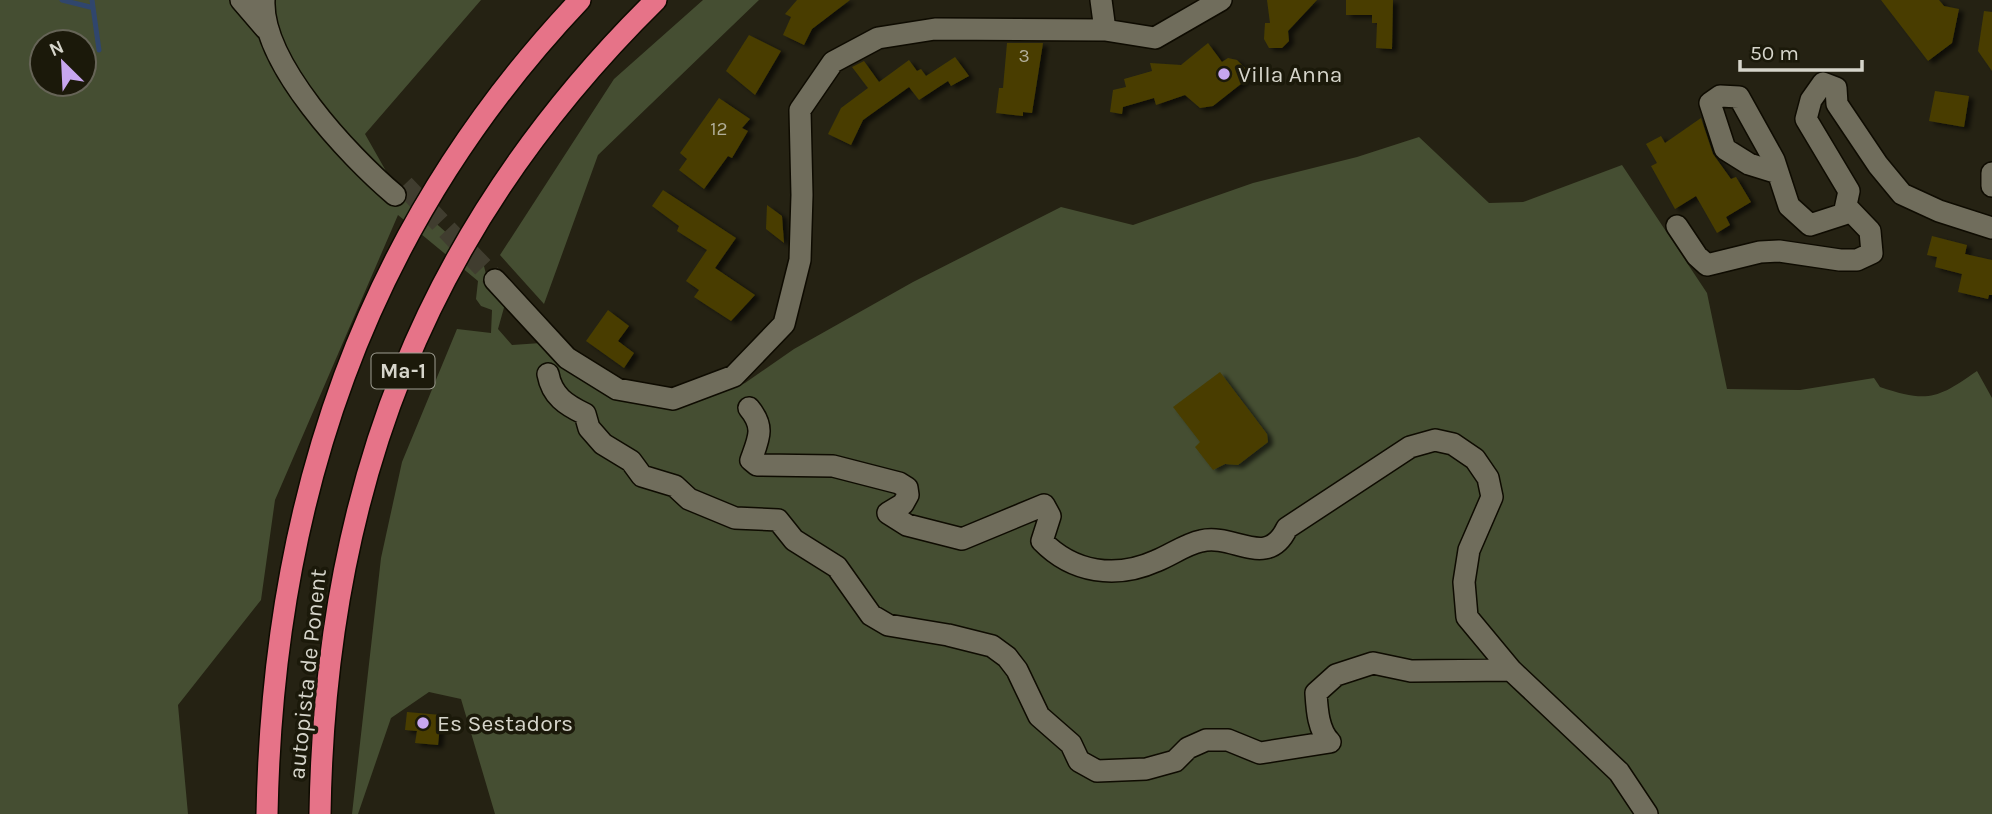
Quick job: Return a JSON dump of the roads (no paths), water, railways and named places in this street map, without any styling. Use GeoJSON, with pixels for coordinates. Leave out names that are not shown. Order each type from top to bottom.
{"type":"FeatureCollection","features":[{"type":"Feature","properties":{"kind":"highway","name":"autopista de Ponent"},"geometry":{"type":"LineString","coordinates":[[267,814],[275,673],[288,575],[314,465],[349,361],[395,260],[451,163],[509,82],[580,0]]}},
{"type":"Feature","properties":{"kind":"highway","name":"autopista de Ponent"},"geometry":{"type":"LineString","coordinates":[[320,814],[327,681],[345,557],[364,478],[409,356],[467,240],[514,167],[566,96],[656,0]]}},
{"type":"Feature","properties":{"kind":"street"},"geometry":{"type":"LineString","coordinates":[[241,0],[266,29],[296,86],[359,164],[400,190]]}},
{"type":"Feature","properties":{"kind":"street"},"geometry":{"type":"LineString","coordinates":[[264,0],[266,29]]}},
{"type":"Feature","properties":{"kind":"street"},"geometry":{"type":"LineString","coordinates":[[1101,0],[1105,30]]}},
{"type":"Feature","properties":{"kind":"street"},"geometry":{"type":"LineString","coordinates":[[495,279],[567,358],[617,389],[673,399],[734,376],[784,324],[800,260],[803,195],[800,110],[833,62],[877,38],[935,29],[1105,30],[1155,38],[1221,0]]}},
{"type":"Feature","properties":{"kind":"street"},"geometry":{"type":"LineString","coordinates":[[1778,173],[1789,206],[1810,225],[1844,214],[1849,191],[1807,119],[1811,100],[1824,83],[1836,88],[1837,104],[1878,165],[1902,194],[1939,211],[1992,228]]}},
{"type":"Feature","properties":{"kind":"street"},"geometry":{"type":"LineString","coordinates":[[1992,173],[1992,186]]}},
{"type":"Feature","properties":{"kind":"street"},"geometry":{"type":"LineString","coordinates":[[1677,226],[1707,265],[1760,252],[1779,251],[1840,260],[1876,258],[1870,231],[1846,206]]}},
{"type":"Feature","properties":{"kind":"street"},"geometry":{"type":"LineString","coordinates":[[548,374],[557,396],[565,404],[585,415],[589,428],[603,444],[631,461],[642,476],[675,486],[689,499],[736,518],[778,520],[794,540],[838,567],[871,615],[888,625],[970,640],[992,646],[1007,656],[1017,670],[1039,716],[1071,744],[1079,761],[1097,771],[1146,769],[1175,761],[1188,748],[1206,740],[1228,740],[1261,754],[1320,746],[1330,742],[1325,736],[1317,711],[1316,693],[1336,675],[1373,663],[1411,671],[1511,670]]}},
{"type":"Feature","properties":{"kind":"street"},"geometry":{"type":"LineString","coordinates":[[749,408],[760,421],[761,434],[751,460],[757,465],[833,466],[899,483],[907,488],[908,495],[902,504],[888,513],[907,525],[962,539],[1044,505],[1051,516],[1042,541],[1067,561],[1096,573],[1152,563],[1201,541],[1265,550],[1281,541],[1287,528],[1410,447],[1435,440],[1453,444],[1475,459],[1488,478],[1492,497],[1469,550],[1464,582],[1467,617],[1511,670],[1619,772],[1647,814]]}},
{"type":"Feature","properties":{"kind":"waterway"},"geometry":{"type":"LineString","coordinates":[[62,0],[90,7]]}},
{"type":"Feature","properties":{"kind":"waterway"},"geometry":{"type":"LineString","coordinates":[[92,0],[99,50]]}},
{"type":"Feature","properties":{"kind":"tunnel"},"geometry":{"type":"LineString","coordinates":[[404,185],[495,280]]}},
{"type":"Feature","properties":{"kind":"place","name":"Villa Anna"},"geometry":{"type":"Point","coordinates":[1224,74]}},
{"type":"Feature","properties":{"kind":"place","name":"Es Sestadors"},"geometry":{"type":"Point","coordinates":[423,723]}}]}
